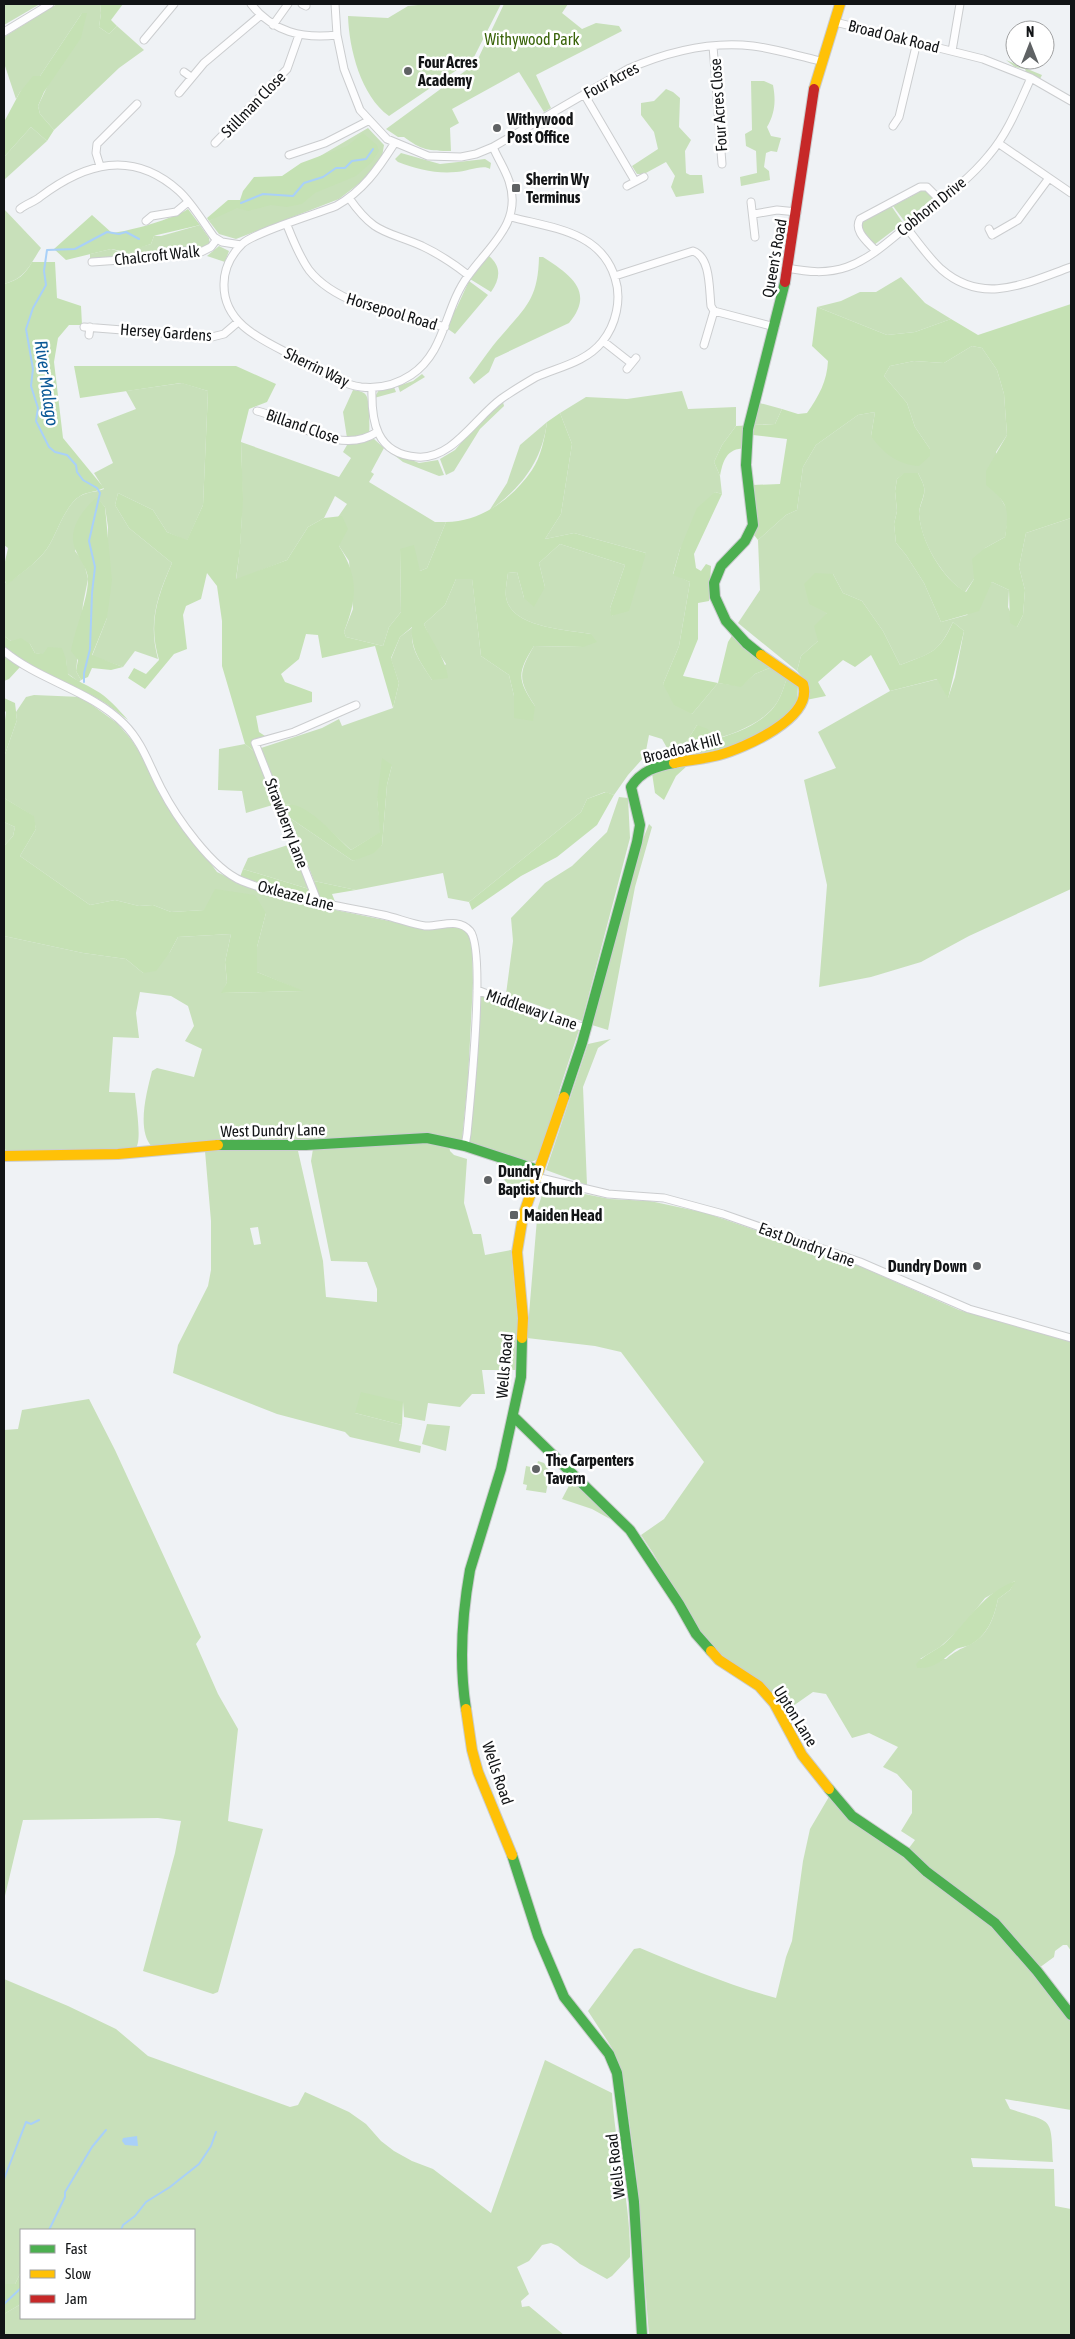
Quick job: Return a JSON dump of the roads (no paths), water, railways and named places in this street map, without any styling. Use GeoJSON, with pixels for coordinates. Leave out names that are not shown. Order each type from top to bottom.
{"type":"FeatureCollection","features":[{"type":"Feature","properties":{"kind":"street"},"geometry":{"type":"LineString","coordinates":[[4,32],[50,4]]}},
{"type":"Feature","properties":{"kind":"street"},"geometry":{"type":"LineString","coordinates":[[144,40],[174,4]]}},
{"type":"Feature","properties":{"kind":"street"},"geometry":{"type":"LineString","coordinates":[[251,4],[273,25],[299,35],[322,37],[337,35]]}},
{"type":"Feature","properties":{"kind":"street"},"geometry":{"type":"LineString","coordinates":[[273,25],[288,4]]}},
{"type":"Feature","properties":{"kind":"street","name":"Four Acres"},"geometry":{"type":"LineString","coordinates":[[336,4],[337,35],[344,69],[351,90],[368,121],[394,144],[428,156],[446,158],[476,154],[493,147],[628,69],[648,60],[684,50],[714,46],[752,46],[821,61]]}},
{"type":"Feature","properties":{"kind":"street","name":"Queen's Road"},"geometry":{"type":"LineString","coordinates":[[753,518],[747,477],[748,427],[775,327],[787,268],[797,212],[809,116],[821,61],[840,4]]}},
{"type":"Feature","properties":{"kind":"street"},"geometry":{"type":"LineString","coordinates":[[952,51],[960,4]]}},
{"type":"Feature","properties":{"kind":"street"},"geometry":{"type":"LineString","coordinates":[[179,93],[191,77],[221,48],[242,33],[261,15]]}},
{"type":"Feature","properties":{"kind":"street","name":"Broad Oak Road"},"geometry":{"type":"LineString","coordinates":[[835,22],[983,59],[1031,78],[1071,101]]}},
{"type":"Feature","properties":{"kind":"street","name":"Stillman Close"},"geometry":{"type":"LineString","coordinates":[[215,143],[287,69],[299,35]]}},
{"type":"Feature","properties":{"kind":"street"},"geometry":{"type":"LineString","coordinates":[[893,126],[899,117],[918,42]]}},
{"type":"Feature","properties":{"kind":"street","name":"Four Acres Close"},"geometry":{"type":"LineString","coordinates":[[714,46],[722,164]]}},
{"type":"Feature","properties":{"kind":"street"},"geometry":{"type":"LineString","coordinates":[[184,72],[191,77]]}},
{"type":"Feature","properties":{"kind":"street","name":"Cobhorn Drive"},"geometry":{"type":"LineString","coordinates":[[787,268],[808,272],[834,270],[860,262],[876,251],[977,168],[998,143],[1031,78]]}},
{"type":"Feature","properties":{"kind":"street"},"geometry":{"type":"LineString","coordinates":[[584,94],[635,181]]}},
{"type":"Feature","properties":{"kind":"street"},"geometry":{"type":"LineString","coordinates":[[100,166],[96,153],[97,144],[137,104]]}},
{"type":"Feature","properties":{"kind":"street"},"geometry":{"type":"LineString","coordinates":[[289,155],[332,140],[368,121]]}},
{"type":"Feature","properties":{"kind":"street"},"geometry":{"type":"LineString","coordinates":[[998,143],[1071,192]]}},
{"type":"Feature","properties":{"kind":"street"},"geometry":{"type":"LineString","coordinates":[[20,209],[66,180],[100,166],[128,164],[147,170],[178,190],[217,239],[241,245],[250,239],[336,206],[350,198],[367,183],[394,144]]}},
{"type":"Feature","properties":{"kind":"street"},"geometry":{"type":"LineString","coordinates":[[372,388],[373,420],[377,432],[386,444],[405,455],[424,458],[437,455],[451,448],[471,426],[510,393],[537,377],[584,357],[603,340],[611,327],[617,308],[618,292],[615,276],[604,255],[584,238],[511,217],[510,186],[493,147]]}},
{"type":"Feature","properties":{"kind":"street"},"geometry":{"type":"LineString","coordinates":[[627,186],[644,177]]}},
{"type":"Feature","properties":{"kind":"street"},"geometry":{"type":"LineString","coordinates":[[992,235],[1018,220],[1050,178]]}},
{"type":"Feature","properties":{"kind":"street"},"geometry":{"type":"LineString","coordinates":[[876,251],[858,230],[857,226],[860,219],[920,187],[927,187],[940,200]]}},
{"type":"Feature","properties":{"kind":"street"},"geometry":{"type":"LineString","coordinates":[[350,198],[366,220],[378,230],[428,249],[468,274]]}},
{"type":"Feature","properties":{"kind":"street"},"geometry":{"type":"LineString","coordinates":[[146,221],[152,216],[176,212],[188,202]]}},
{"type":"Feature","properties":{"kind":"street"},"geometry":{"type":"LineString","coordinates":[[751,202],[756,237]]}},
{"type":"Feature","properties":{"kind":"street"},"geometry":{"type":"LineString","coordinates":[[754,214],[777,210],[797,212]]}},
{"type":"Feature","properties":{"kind":"street","name":"Sherrin Way"},"geometry":{"type":"LineString","coordinates":[[241,245],[229,262],[224,280],[226,303],[238,322],[257,336],[339,380],[352,385],[372,388],[401,381],[423,366],[434,352],[445,328],[452,305],[468,274],[502,234],[511,217]]}},
{"type":"Feature","properties":{"kind":"street","name":"Horsepool Road"},"geometry":{"type":"LineString","coordinates":[[287,225],[298,252],[310,270],[330,289],[359,304],[445,328]]}},
{"type":"Feature","properties":{"kind":"street"},"geometry":{"type":"LineString","coordinates":[[906,227],[939,267],[954,278],[971,286],[998,290],[1012,288],[1071,267]]}},
{"type":"Feature","properties":{"kind":"street","name":"Chalcroft Walk"},"geometry":{"type":"LineString","coordinates":[[92,262],[135,260],[185,251],[201,252],[211,247],[217,239]]}},
{"type":"Feature","properties":{"kind":"street"},"geometry":{"type":"LineString","coordinates":[[615,276],[687,251],[697,252],[704,262],[711,306],[714,311],[775,327]]}},
{"type":"Feature","properties":{"kind":"street"},"geometry":{"type":"LineString","coordinates":[[704,345],[714,311]]}},
{"type":"Feature","properties":{"kind":"street","name":"Hersey Gardens"},"geometry":{"type":"LineString","coordinates":[[89,335],[87,327],[212,337],[224,334],[238,322]]}},
{"type":"Feature","properties":{"kind":"street"},"geometry":{"type":"LineString","coordinates":[[603,340],[631,363]]}},
{"type":"Feature","properties":{"kind":"street","name":"Billand Close"},"geometry":{"type":"LineString","coordinates":[[257,410],[323,436],[345,441],[368,437],[377,432]]}},
{"type":"Feature","properties":{"kind":"street"},"geometry":{"type":"LineString","coordinates":[[264,422],[267,413]]}},
{"type":"Feature","properties":{"kind":"street","name":"Broadoak Hill"},"geometry":{"type":"LineString","coordinates":[[537,1174],[587,1028],[639,833],[638,813],[631,793],[632,782],[642,772],[663,765],[704,759],[733,750],[793,717],[800,709],[804,700],[805,691],[802,682],[765,659],[745,642],[729,625],[714,595],[714,583],[720,564],[745,543],[750,535],[753,518]]}},
{"type":"Feature","properties":{"kind":"street","name":"Oxleaze Lane"},"geometry":{"type":"LineString","coordinates":[[4,651],[39,674],[88,696],[124,724],[137,739],[161,789],[196,841],[224,872],[241,880],[318,903],[384,915],[426,926],[455,923],[468,930],[473,938],[477,990],[467,1134],[464,1146]]}},
{"type":"Feature","properties":{"kind":"street","name":"Strawberry Lane"},"geometry":{"type":"LineString","coordinates":[[318,903],[255,743],[294,732],[356,705]]}},
{"type":"Feature","properties":{"kind":"street","name":"Middleway Lane"},"geometry":{"type":"LineString","coordinates":[[477,990],[554,1020],[587,1028]]}},
{"type":"Feature","properties":{"kind":"street","name":"West Dundry Lane"},"geometry":{"type":"LineString","coordinates":[[4,1156],[118,1154],[231,1144],[306,1145],[428,1138],[464,1146],[537,1174]]}},
{"type":"Feature","properties":{"kind":"street","name":"East Dundry Lane"},"geometry":{"type":"LineString","coordinates":[[537,1174],[608,1194],[664,1198],[723,1214],[860,1262],[969,1309],[1071,1338]]}},
{"type":"Feature","properties":{"kind":"street","name":"Wells Road"},"geometry":{"type":"LineString","coordinates":[[537,1174],[523,1216],[517,1252],[523,1351],[514,1417],[467,1587],[462,1664],[464,1695],[472,1750],[478,1772],[506,1838],[552,1974],[564,1998],[609,2054],[618,2073],[634,2202],[642,2335]]}},
{"type":"Feature","properties":{"kind":"street","name":"Upton Lane"},"geometry":{"type":"LineString","coordinates":[[514,1417],[630,1530],[679,1604],[696,1634],[719,1660],[759,1686],[774,1704],[802,1755],[852,1816],[907,1853],[927,1872],[995,1923],[1037,1971],[1071,2015]]}},
{"type":"Feature","properties":{"kind":"water"},"geometry":{"type":"Polygon","coordinates":[[[137,2136],[138,2146],[125,2145],[122,2141],[123,2138],[137,2136]]]}},
{"type":"Feature","properties":{"kind":"waterway","name":"River Malago"},"geometry":{"type":"LineString","coordinates":[[241,203],[263,194],[293,196],[304,183],[323,177],[336,168],[345,168],[352,161],[366,159],[373,149]]}},
{"type":"Feature","properties":{"kind":"waterway","name":"River Malago"},"geometry":{"type":"LineString","coordinates":[[84,682],[84,673],[90,649],[95,567],[89,541],[100,493],[97,488],[83,480],[77,472],[76,465],[67,455],[55,452],[49,447],[36,421],[38,408],[31,386],[33,369],[26,329],[33,308],[46,285],[44,271],[47,250],[75,249],[107,232],[119,234],[126,232],[139,239]]}},
{"type":"Feature","properties":{"kind":"waterway"},"geometry":{"type":"LineString","coordinates":[[4,2179],[26,2122],[31,2124],[39,2120]]}},
{"type":"Feature","properties":{"kind":"waterway"},"geometry":{"type":"LineString","coordinates":[[49,2229],[65,2197],[65,2192],[92,2147],[106,2130]]}},
{"type":"Feature","properties":{"kind":"waterway"},"geometry":{"type":"LineString","coordinates":[[121,2229],[123,2225],[135,2216],[146,2202],[170,2187],[199,2164],[211,2146],[216,2132]]}},
{"type":"Feature","properties":{"kind":"waterway"},"geometry":{"type":"LineString","coordinates":[[4,2304],[20,2289]]}},
{"type":"Feature","properties":{"kind":"place","name":"Four Acres Academy"},"geometry":{"type":"Point","coordinates":[408,71]}},
{"type":"Feature","properties":{"kind":"place","name":"Withywood Post Office"},"geometry":{"type":"Point","coordinates":[497,128]}},
{"type":"Feature","properties":{"kind":"place","name":"Sherrin Wy Terminus"},"geometry":{"type":"Point","coordinates":[516,188]}},
{"type":"Feature","properties":{"kind":"place","name":"Dundry Baptist Church"},"geometry":{"type":"Point","coordinates":[488,1180]}},
{"type":"Feature","properties":{"kind":"place","name":"Maiden Head"},"geometry":{"type":"Point","coordinates":[514,1215]}},
{"type":"Feature","properties":{"kind":"place","name":"Dundry Down"},"geometry":{"type":"Point","coordinates":[977,1266]}},
{"type":"Feature","properties":{"kind":"place","name":"The Carpenters Tavern"},"geometry":{"type":"Point","coordinates":[536,1469]}},
{"type":"Feature","properties":{"kind":"park label","name":"Withywood Park"},"geometry":{"type":"Point","coordinates":[532,39]}}]}
